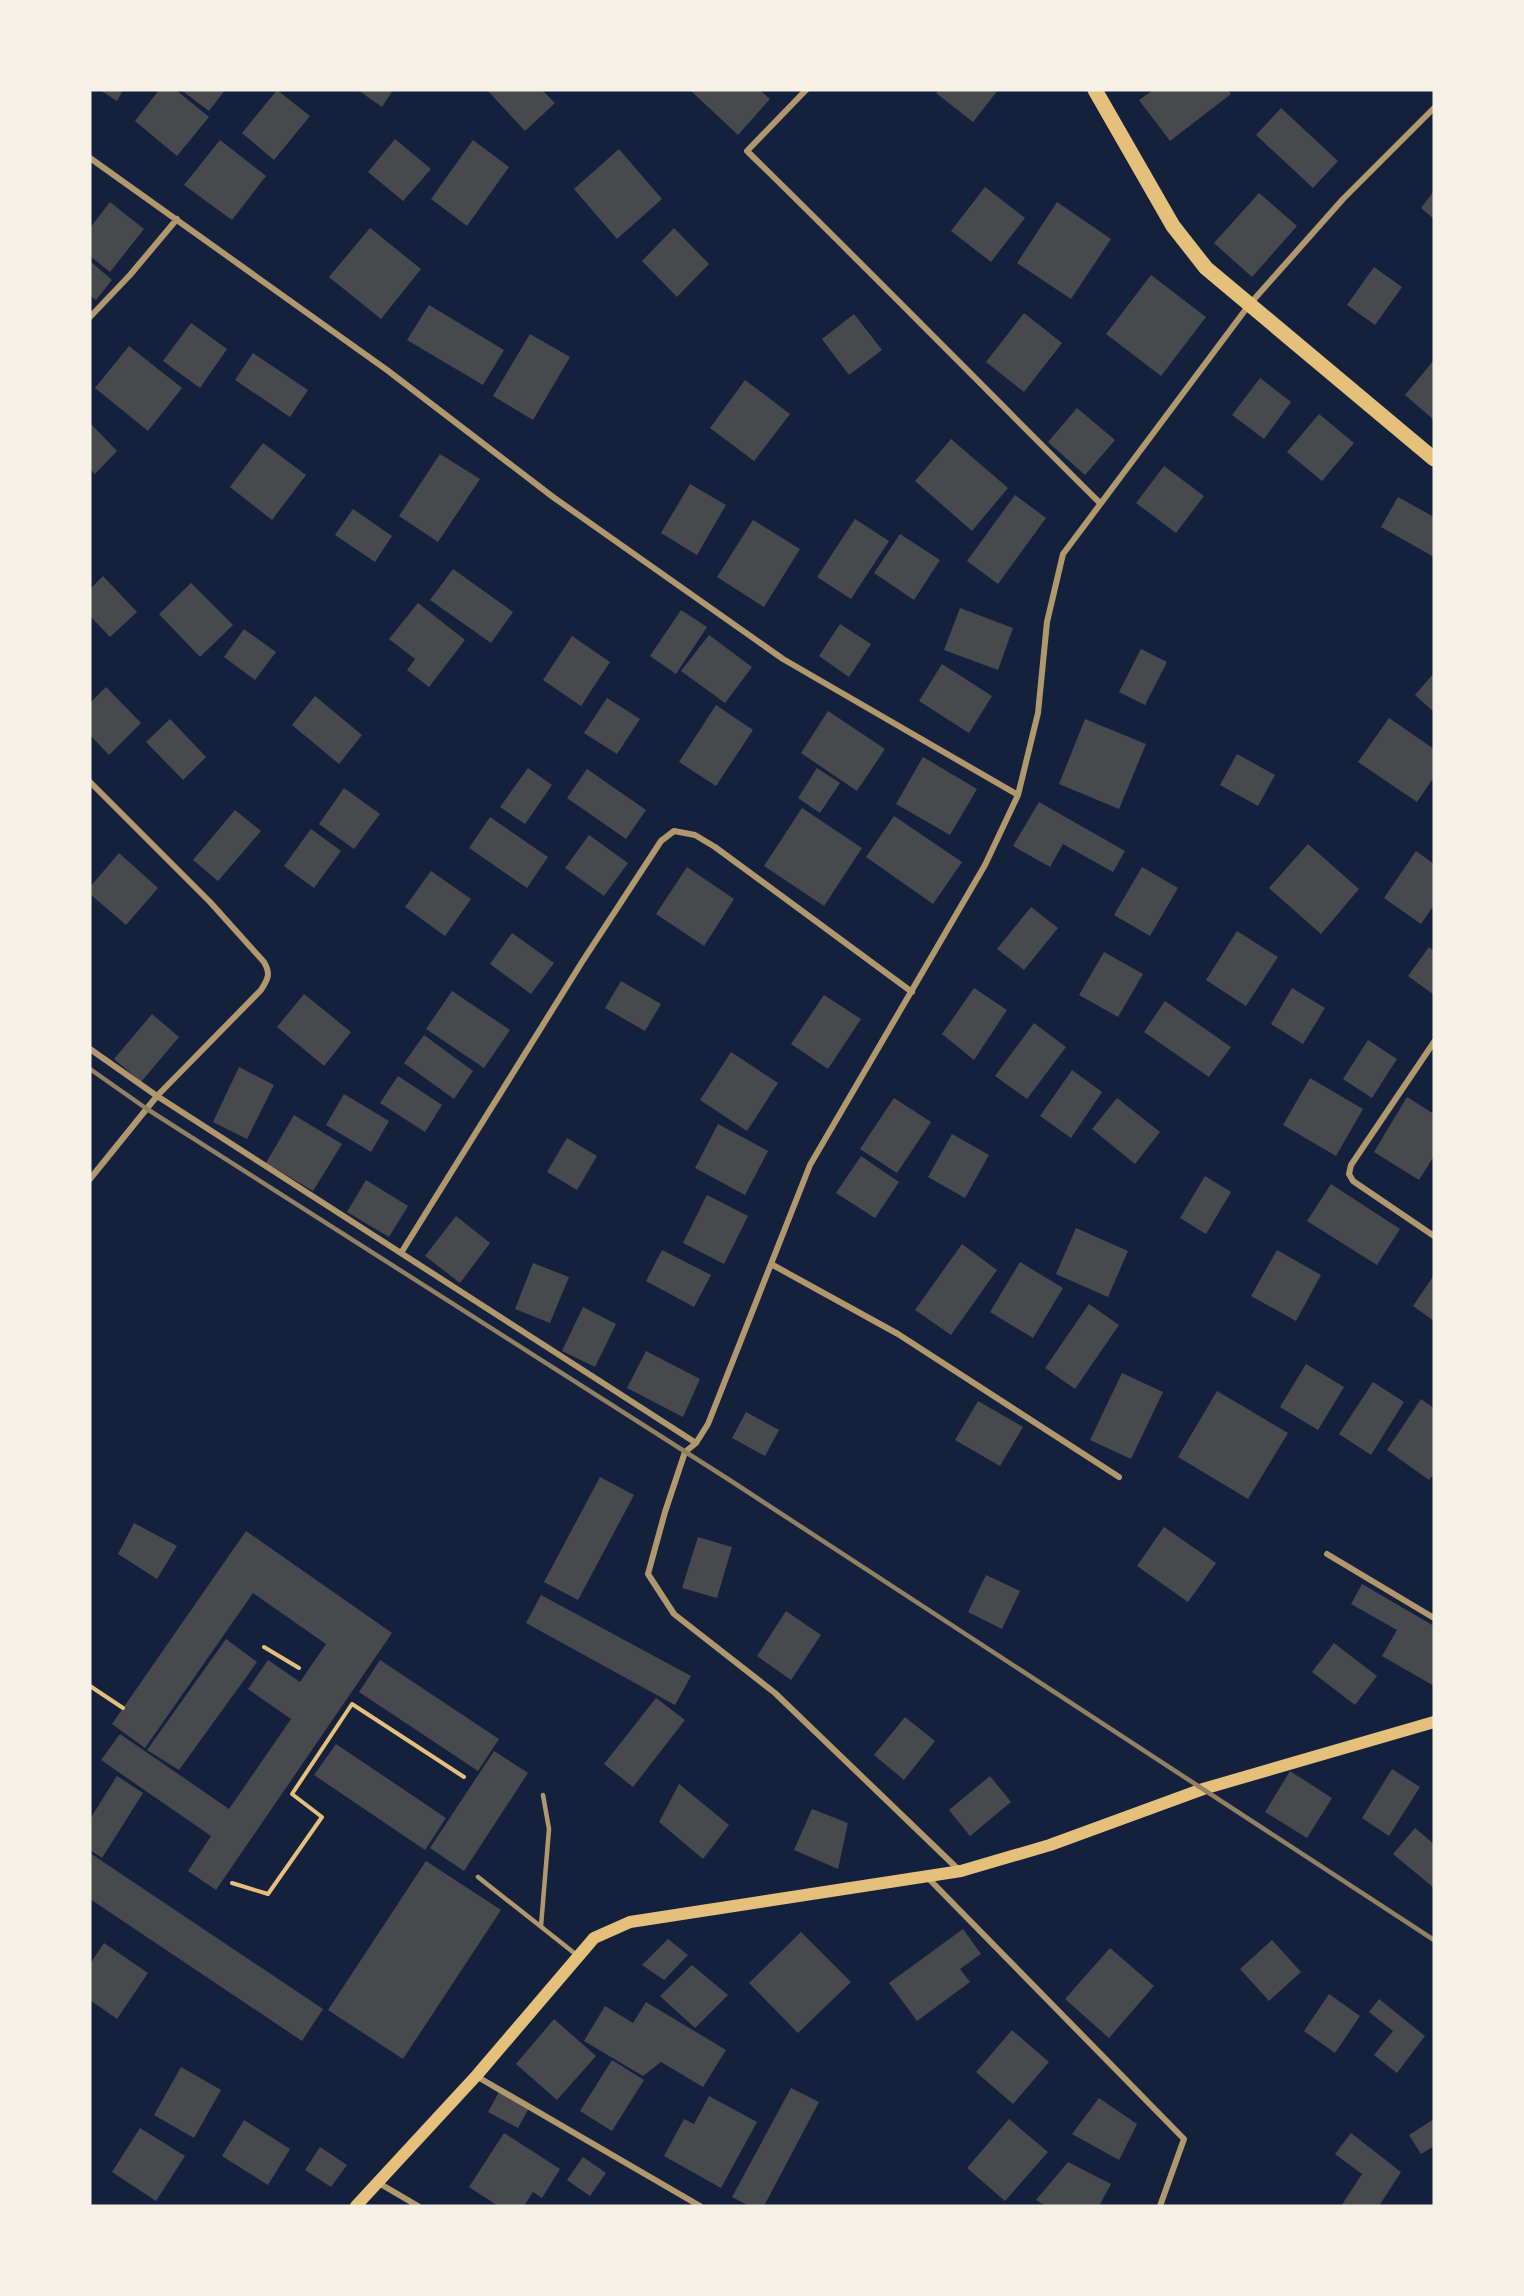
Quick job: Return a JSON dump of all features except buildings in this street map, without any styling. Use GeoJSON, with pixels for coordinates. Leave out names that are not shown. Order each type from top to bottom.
{"type":"FeatureCollection","features":[{"type":"Feature","properties":{"kind":"main road"},"geometry":{"type":"LineString","coordinates":[[1095,90],[1173,226],[1206,268],[1434,459]]}},
{"type":"Feature","properties":{"kind":"main road"},"geometry":{"type":"LineString","coordinates":[[356,2206],[476,2076],[594,1938],[630,1922],[928,1878],[961,1871],[1050,1845],[1203,1788],[1434,1722]]}},
{"type":"Feature","properties":{"kind":"street"},"geometry":{"type":"LineString","coordinates":[[806,90],[747,151],[850,251],[904,308],[1100,503]]}},
{"type":"Feature","properties":{"kind":"street"},"geometry":{"type":"LineString","coordinates":[[961,1871],[775,1693],[674,1614],[648,1575],[665,1512],[685,1452],[696,1443],[708,1424],[810,1165],[985,865],[1018,795],[1038,713],[1047,622],[1063,554],[1249,305],[1343,199],[1434,108]]}},
{"type":"Feature","properties":{"kind":"street"},"geometry":{"type":"LineString","coordinates":[[90,158],[387,370],[553,497],[783,659],[1018,795]]}},
{"type":"Feature","properties":{"kind":"street"},"geometry":{"type":"LineString","coordinates":[[90,317],[130,275],[177,219]]}},
{"type":"Feature","properties":{"kind":"street"},"geometry":{"type":"LineString","coordinates":[[90,782],[210,902],[264,962],[269,971],[268,979],[261,990],[157,1096],[90,1179]]}},
{"type":"Feature","properties":{"kind":"street"},"geometry":{"type":"LineString","coordinates":[[401,1253],[582,963],[661,841],[674,831],[695,835],[715,847],[912,992]]}},
{"type":"Feature","properties":{"kind":"street"},"geometry":{"type":"LineString","coordinates":[[1434,1042],[1351,1165],[1349,1174],[1353,1181],[1434,1236]]}},
{"type":"Feature","properties":{"kind":"street"},"geometry":{"type":"LineString","coordinates":[[90,1049],[157,1096],[696,1443]]}},
{"type":"Feature","properties":{"kind":"street"},"geometry":{"type":"LineString","coordinates":[[771,1264],[898,1334],[1119,1477]]}},
{"type":"Feature","properties":{"kind":"street"},"geometry":{"type":"LineString","coordinates":[[1327,1554],[1434,1617]]}},
{"type":"Feature","properties":{"kind":"street"},"geometry":{"type":"LineString","coordinates":[[928,1878],[1184,2139],[1160,2206]]}},
{"type":"Feature","properties":{"kind":"street"},"geometry":{"type":"LineString","coordinates":[[476,2076],[700,2206]]}},
{"type":"Feature","properties":{"kind":"street"},"geometry":{"type":"LineString","coordinates":[[377,2182],[418,2206]]}},
{"type":"Feature","properties":{"kind":"lane"},"geometry":{"type":"LineString","coordinates":[[541,1926],[549,1829],[543,1795]]}},
{"type":"Feature","properties":{"kind":"lane"},"geometry":{"type":"LineString","coordinates":[[478,1877],[578,1956]]}},
{"type":"Feature","properties":{"kind":"path"},"geometry":{"type":"LineString","coordinates":[[264,1647],[299,1668]]}},
{"type":"Feature","properties":{"kind":"path"},"geometry":{"type":"LineString","coordinates":[[90,1686],[123,1708]]}},
{"type":"Feature","properties":{"kind":"path"},"geometry":{"type":"LineString","coordinates":[[232,1882],[268,1894],[322,1817],[292,1794],[352,1704],[465,1777]]}},
{"type":"Feature","properties":{"kind":"railway"},"geometry":{"type":"LineString","coordinates":[[90,1069],[147,1109],[728,1479],[1434,1940]]}}]}
